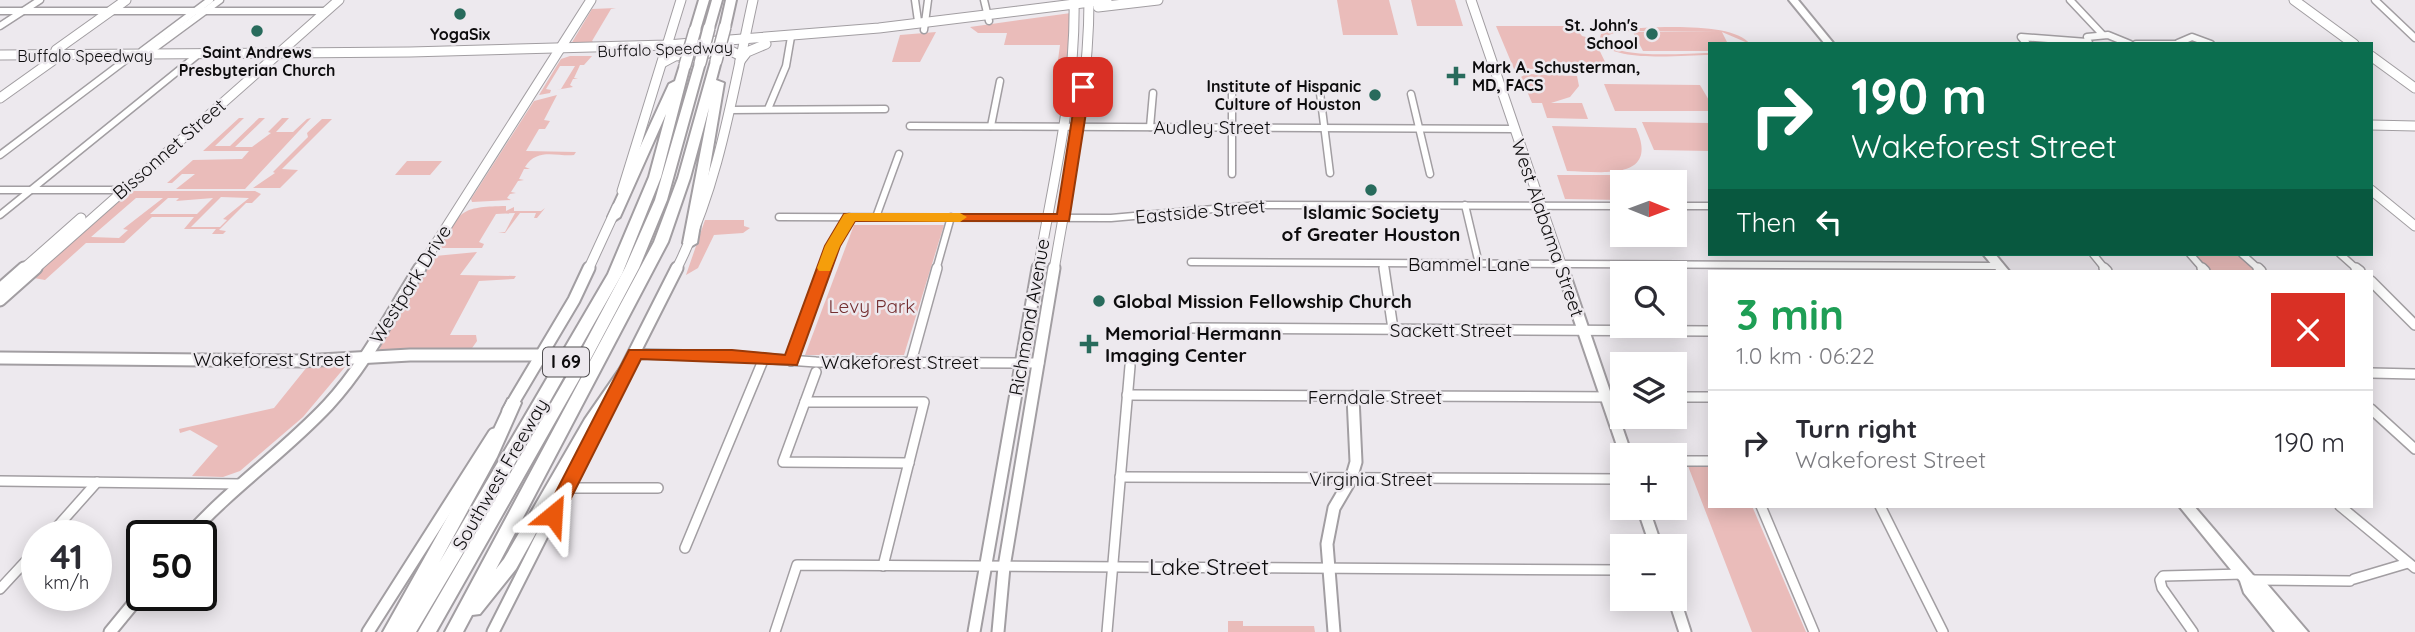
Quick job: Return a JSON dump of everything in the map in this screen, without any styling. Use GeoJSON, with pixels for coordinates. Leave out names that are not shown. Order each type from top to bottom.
{"type":"FeatureCollection","features":[{"type":"Feature","properties":{"kind":"highway","name":"Southwest Freeway"},"geometry":{"type":"LineString","coordinates":[[455,632],[661,242],[684,178],[700,66],[695,30],[703,0]]}},
{"type":"Feature","properties":{"kind":"highway"},"geometry":{"type":"LineString","coordinates":[[427,632],[593,342],[632,268],[661,200],[717,0]]}},
{"type":"Feature","properties":{"kind":"highway","name":"Southwest Freeway"},"geometry":{"type":"LineString","coordinates":[[406,632],[479,512],[615,274],[700,66],[726,23],[731,0]]}},
{"type":"Feature","properties":{"kind":"highway"},"geometry":{"type":"LineString","coordinates":[[726,23],[737,7],[738,0]]}},
{"type":"Feature","properties":{"kind":"highway"},"geometry":{"type":"LineString","coordinates":[[614,217],[671,88],[700,66]]}},
{"type":"Feature","properties":{"kind":"highway"},"geometry":{"type":"LineString","coordinates":[[690,243],[719,81],[700,66]]}},
{"type":"Feature","properties":{"kind":"highway"},"geometry":{"type":"LineString","coordinates":[[455,632],[510,564],[590,423],[626,370]]}},
{"type":"Feature","properties":{"kind":"highway"},"geometry":{"type":"LineString","coordinates":[[392,632],[489,457],[513,403]]}},
{"type":"Feature","properties":{"kind":"main road"},"geometry":{"type":"LineString","coordinates":[[0,98],[52,61],[55,50],[126,0]]}},
{"type":"Feature","properties":{"kind":"main road","name":"Bissonnet Street"},"geometry":{"type":"LineString","coordinates":[[0,289],[272,56],[331,0]]}},
{"type":"Feature","properties":{"kind":"main road","name":"Bissonnet Street"},"geometry":{"type":"LineString","coordinates":[[322,11],[339,0]]}},
{"type":"Feature","properties":{"kind":"main road","name":"Westpark Drive"},"geometry":{"type":"LineString","coordinates":[[204,520],[240,484],[324,410],[363,359],[591,0]]}},
{"type":"Feature","properties":{"kind":"main road"},"geometry":{"type":"LineString","coordinates":[[368,632],[543,355],[590,268],[614,217],[681,0]]}},
{"type":"Feature","properties":{"kind":"main road"},"geometry":{"type":"LineString","coordinates":[[493,632],[690,243],[713,179],[753,0]]}},
{"type":"Feature","properties":{"kind":"main road","name":"Buffalo Speedway"},"geometry":{"type":"LineString","coordinates":[[1089,4],[1107,0]]}},
{"type":"Feature","properties":{"kind":"main road","name":"Buffalo Speedway"},"geometry":{"type":"LineString","coordinates":[[988,19],[1074,4],[1158,0]]}},
{"type":"Feature","properties":{"kind":"main road","name":"West Alabama Street"},"geometry":{"type":"LineString","coordinates":[[1472,0],[1622,443]]}},
{"type":"Feature","properties":{"kind":"main road"},"geometry":{"type":"LineString","coordinates":[[1793,0],[1814,22]]}},
{"type":"Feature","properties":{"kind":"main road"},"geometry":{"type":"LineString","coordinates":[[1802,0],[1829,42]]}},
{"type":"Feature","properties":{"kind":"main road"},"geometry":{"type":"LineString","coordinates":[[2294,0],[2351,42]]}},
{"type":"Feature","properties":{"kind":"main road","name":"Buffalo Speedway"},"geometry":{"type":"LineString","coordinates":[[0,55],[393,55],[666,47],[741,51],[767,42],[988,19],[1074,4]]}},
{"type":"Feature","properties":{"kind":"main road","name":"Richmond Avenue"},"geometry":{"type":"LineString","coordinates":[[974,632],[1063,127],[1075,40],[1074,4]]}},
{"type":"Feature","properties":{"kind":"main road","name":"Richmond Avenue"},"geometry":{"type":"LineString","coordinates":[[998,632],[1004,567],[1078,127],[1089,38],[1089,4]]}},
{"type":"Feature","properties":{"kind":"main road"},"geometry":{"type":"LineString","coordinates":[[670,34],[684,39],[734,35],[747,29]]}},
{"type":"Feature","properties":{"kind":"main road"},"geometry":{"type":"LineString","coordinates":[[747,29],[767,42]]}},
{"type":"Feature","properties":{"kind":"main road"},"geometry":{"type":"LineString","coordinates":[[643,48],[670,34]]}},
{"type":"Feature","properties":{"kind":"main road"},"geometry":{"type":"LineString","coordinates":[[662,61],[675,56],[747,52],[767,42]]}},
{"type":"Feature","properties":{"kind":"main road"},"geometry":{"type":"LineString","coordinates":[[643,48],[657,54],[662,61]]}},
{"type":"Feature","properties":{"kind":"main road"},"geometry":{"type":"LineString","coordinates":[[2373,57],[2415,88]]}},
{"type":"Feature","properties":{"kind":"main road"},"geometry":{"type":"LineString","coordinates":[[1067,87],[1083,87]]}},
{"type":"Feature","properties":{"kind":"main road"},"geometry":{"type":"LineString","coordinates":[[2373,125],[2414,128]]}},
{"type":"Feature","properties":{"kind":"main road"},"geometry":{"type":"LineString","coordinates":[[2373,131],[2414,128]]}},
{"type":"Feature","properties":{"kind":"main road","name":"Bissonnet Street"},"geometry":{"type":"LineString","coordinates":[[0,300],[118,190]]}},
{"type":"Feature","properties":{"kind":"main road"},"geometry":{"type":"LineString","coordinates":[[2373,192],[2415,226]]}},
{"type":"Feature","properties":{"kind":"main road"},"geometry":{"type":"LineString","coordinates":[[1035,285],[1053,285]]}},
{"type":"Feature","properties":{"kind":"main road","name":"Wakeforest Street"},"geometry":{"type":"LineString","coordinates":[[0,358],[363,359],[410,355],[543,355]]}},
{"type":"Feature","properties":{"kind":"main road"},"geometry":{"type":"LineString","coordinates":[[1334,632],[1327,544],[1334,508],[1351,479],[1356,462],[1353,397]]}},
{"type":"Feature","properties":{"kind":"main road"},"geometry":{"type":"LineString","coordinates":[[1005,456],[1024,456]]}},
{"type":"Feature","properties":{"kind":"main road"},"geometry":{"type":"LineString","coordinates":[[2188,508],[2246,577],[2262,588],[2300,632]]}},
{"type":"Feature","properties":{"kind":"main road"},"geometry":{"type":"LineString","coordinates":[[2246,577],[2249,589],[2284,632]]}},
{"type":"Feature","properties":{"kind":"main road"},"geometry":{"type":"LineString","coordinates":[[110,632],[127,611]]}},
{"type":"Feature","properties":{"kind":"main road"},"geometry":{"type":"LineString","coordinates":[[1678,611],[1685,632]]}},
{"type":"Feature","properties":{"kind":"street"},"geometry":{"type":"LineString","coordinates":[[0,26],[40,0]]}},
{"type":"Feature","properties":{"kind":"street"},"geometry":{"type":"LineString","coordinates":[[210,0],[142,51],[142,56],[153,52],[220,0]]}},
{"type":"Feature","properties":{"kind":"street"},"geometry":{"type":"LineString","coordinates":[[915,0],[915,14],[924,26],[928,0]]}},
{"type":"Feature","properties":{"kind":"street"},"geometry":{"type":"LineString","coordinates":[[984,0],[988,19]]}},
{"type":"Feature","properties":{"kind":"street"},"geometry":{"type":"LineString","coordinates":[[2070,0],[2102,34]]}},
{"type":"Feature","properties":{"kind":"street"},"geometry":{"type":"LineString","coordinates":[[2375,0],[2415,38]]}},
{"type":"Feature","properties":{"kind":"street"},"geometry":{"type":"LineString","coordinates":[[0,11],[322,11]]}},
{"type":"Feature","properties":{"kind":"street"},"geometry":{"type":"LineString","coordinates":[[2088,42],[2086,39],[2090,35],[2102,34],[2127,42]]}},
{"type":"Feature","properties":{"kind":"street"},"geometry":{"type":"LineString","coordinates":[[2025,42],[2021,37],[2071,42]]}},
{"type":"Feature","properties":{"kind":"street"},"geometry":{"type":"LineString","coordinates":[[2183,42],[2192,37],[2206,42]]}},
{"type":"Feature","properties":{"kind":"street"},"geometry":{"type":"LineString","coordinates":[[768,109],[786,66],[790,40]]}},
{"type":"Feature","properties":{"kind":"street"},"geometry":{"type":"LineString","coordinates":[[0,155],[131,56]]}},
{"type":"Feature","properties":{"kind":"street"},"geometry":{"type":"LineString","coordinates":[[0,215],[197,56]]}},
{"type":"Feature","properties":{"kind":"street"},"geometry":{"type":"LineString","coordinates":[[991,126],[1000,81]]}},
{"type":"Feature","properties":{"kind":"street"},"geometry":{"type":"LineString","coordinates":[[1150,127],[1153,93]]}},
{"type":"Feature","properties":{"kind":"street"},"geometry":{"type":"LineString","coordinates":[[1231,93],[1232,174]]}},
{"type":"Feature","properties":{"kind":"street"},"geometry":{"type":"LineString","coordinates":[[1320,93],[1330,173]]}},
{"type":"Feature","properties":{"kind":"street"},"geometry":{"type":"LineString","coordinates":[[1411,94],[1430,174]]}},
{"type":"Feature","properties":{"kind":"street"},"geometry":{"type":"LineString","coordinates":[[729,110],[885,109]]}},
{"type":"Feature","properties":{"kind":"street","name":"Audley Street"},"geometry":{"type":"LineString","coordinates":[[909,125],[1515,129]]}},
{"type":"Feature","properties":{"kind":"street"},"geometry":{"type":"LineString","coordinates":[[876,217],[900,154]]}},
{"type":"Feature","properties":{"kind":"street"},"geometry":{"type":"LineString","coordinates":[[0,190],[118,190]]}},
{"type":"Feature","properties":{"kind":"street","name":"Eastside Street"},"geometry":{"type":"LineString","coordinates":[[779,217],[1111,218],[1259,205],[1610,205]]}},
{"type":"Feature","properties":{"kind":"street"},"geometry":{"type":"LineString","coordinates":[[1465,205],[1479,264]]}},
{"type":"Feature","properties":{"kind":"street"},"geometry":{"type":"LineString","coordinates":[[1687,206],[1708,206]]}},
{"type":"Feature","properties":{"kind":"street"},"geometry":{"type":"LineString","coordinates":[[791,361],[832,246],[849,217]]}},
{"type":"Feature","properties":{"kind":"street"},"geometry":{"type":"LineString","coordinates":[[911,362],[951,217]]}},
{"type":"Feature","properties":{"kind":"street"},"geometry":{"type":"LineString","coordinates":[[2095,256],[2106,270]]}},
{"type":"Feature","properties":{"kind":"street"},"geometry":{"type":"LineString","coordinates":[[2192,256],[2204,270]]}},
{"type":"Feature","properties":{"kind":"street"},"geometry":{"type":"LineString","coordinates":[[2244,256],[2260,270]]}},
{"type":"Feature","properties":{"kind":"street"},"geometry":{"type":"LineString","coordinates":[[2342,256],[2359,270]]}},
{"type":"Feature","properties":{"kind":"street","name":"Bammel Lane"},"geometry":{"type":"LineString","coordinates":[[1191,262],[2001,269]]}},
{"type":"Feature","properties":{"kind":"street"},"geometry":{"type":"LineString","coordinates":[[1383,264],[1393,329]]}},
{"type":"Feature","properties":{"kind":"street"},"geometry":{"type":"LineString","coordinates":[[2373,283],[2415,325]]}},
{"type":"Feature","properties":{"kind":"street","name":"Sackett Street"},"geometry":{"type":"LineString","coordinates":[[1193,328],[1708,331]]}},
{"type":"Feature","properties":{"kind":"street","name":"Wakeforest Street"},"geometry":{"type":"LineString","coordinates":[[635,354],[791,361],[1039,363]]}},
{"type":"Feature","properties":{"kind":"street"},"geometry":{"type":"LineString","coordinates":[[685,548],[764,358]]}},
{"type":"Feature","properties":{"kind":"street"},"geometry":{"type":"LineString","coordinates":[[1107,632],[1130,366]]}},
{"type":"Feature","properties":{"kind":"street"},"geometry":{"type":"LineString","coordinates":[[816,372],[783,462],[909,463]]}},
{"type":"Feature","properties":{"kind":"street"},"geometry":{"type":"LineString","coordinates":[[2373,373],[2415,374]]}},
{"type":"Feature","properties":{"kind":"street","name":"Ferndale Street"},"geometry":{"type":"LineString","coordinates":[[1128,395],[1610,397]]}},
{"type":"Feature","properties":{"kind":"street"},"geometry":{"type":"LineString","coordinates":[[1687,397],[1708,397]]}},
{"type":"Feature","properties":{"kind":"street"},"geometry":{"type":"LineString","coordinates":[[805,402],[924,402],[883,566]]}},
{"type":"Feature","properties":{"kind":"street"},"geometry":{"type":"LineString","coordinates":[[2373,411],[2415,449]]}},
{"type":"Feature","properties":{"kind":"street"},"geometry":{"type":"LineString","coordinates":[[1687,460],[1708,461]]}},
{"type":"Feature","properties":{"kind":"street","name":"Virginia Street"},"geometry":{"type":"LineString","coordinates":[[1120,477],[1610,479]]}},
{"type":"Feature","properties":{"kind":"street"},"geometry":{"type":"LineString","coordinates":[[0,481],[240,484]]}},
{"type":"Feature","properties":{"kind":"street"},"geometry":{"type":"LineString","coordinates":[[63,520],[97,482]]}},
{"type":"Feature","properties":{"kind":"street"},"geometry":{"type":"LineString","coordinates":[[567,488],[657,488]]}},
{"type":"Feature","properties":{"kind":"street"},"geometry":{"type":"LineString","coordinates":[[1762,508],[1814,632]]}},
{"type":"Feature","properties":{"kind":"street"},"geometry":{"type":"LineString","coordinates":[[1881,508],[1943,632]]}},
{"type":"Feature","properties":{"kind":"street"},"geometry":{"type":"LineString","coordinates":[[2342,508],[2412,565]]}},
{"type":"Feature","properties":{"kind":"street","name":"Lake Street"},"geometry":{"type":"LineString","coordinates":[[775,632],[797,565],[1610,570]]}},
{"type":"Feature","properties":{"kind":"street"},"geometry":{"type":"LineString","coordinates":[[2193,632],[2162,588],[2162,576],[2179,574],[2352,580],[2412,565]]}},
{"type":"Feature","properties":{"kind":"street"},"geometry":{"type":"LineString","coordinates":[[0,589],[21,566]]}},
{"type":"Feature","properties":{"kind":"green space"},"geometry":{"type":"Polygon","coordinates":[[[1337,0],[1389,0],[1398,35],[1343,35],[1337,0]]]}},
{"type":"Feature","properties":{"kind":"green space"},"geometry":{"type":"Polygon","coordinates":[[[1411,0],[1455,0],[1463,26],[1417,26],[1411,0]]]}},
{"type":"Feature","properties":{"kind":"green space"},"geometry":{"type":"Polygon","coordinates":[[[616,8],[611,9],[592,41],[596,44],[571,44],[592,9],[616,8]]]}},
{"type":"Feature","properties":{"kind":"green space"},"geometry":{"type":"Polygon","coordinates":[[[1071,13],[1068,59],[1058,60],[1060,45],[1004,45],[1007,33],[978,33],[970,27],[1071,13]]]}},
{"type":"Feature","properties":{"kind":"green space"},"geometry":{"type":"Polygon","coordinates":[[[1496,26],[1574,26],[1582,36],[1594,39],[1608,68],[1514,69],[1496,26]]]}},
{"type":"Feature","properties":{"kind":"green space"},"geometry":{"type":"Polygon","coordinates":[[[1708,28],[1726,31],[1748,42],[1722,32],[1727,42],[1708,42],[1708,51],[1643,51],[1633,32],[1719,32],[1619,31],[1604,37],[1604,42],[1612,48],[1624,51],[1654,54],[1708,53],[1635,55],[1608,49],[1599,42],[1601,34],[1616,29],[1708,28]]]}},
{"type":"Feature","properties":{"kind":"green space"},"geometry":{"type":"Polygon","coordinates":[[[936,32],[920,62],[892,62],[900,35],[936,32]]]}},
{"type":"Feature","properties":{"kind":"green space"},"geometry":{"type":"Polygon","coordinates":[[[570,56],[592,56],[584,65],[580,65],[574,78],[578,79],[573,79],[570,85],[573,87],[556,90],[561,89],[575,66],[560,66],[546,89],[551,90],[550,93],[539,95],[561,59],[570,56]]]}},
{"type":"Feature","properties":{"kind":"green space"},"geometry":{"type":"Polygon","coordinates":[[[1526,74],[1577,76],[1579,86],[1570,97],[1551,103],[1582,103],[1588,119],[1547,118],[1542,103],[1532,103],[1521,77],[1526,74]]]}},
{"type":"Feature","properties":{"kind":"green space"},"geometry":{"type":"Polygon","coordinates":[[[1604,84],[1700,85],[1708,99],[1708,111],[1615,111],[1604,84]]]}},
{"type":"Feature","properties":{"kind":"green space"},"geometry":{"type":"Polygon","coordinates":[[[557,95],[544,120],[550,121],[545,129],[539,129],[526,151],[576,152],[574,155],[548,154],[535,157],[525,167],[530,169],[524,169],[519,179],[524,180],[518,181],[511,192],[516,193],[507,198],[511,200],[472,202],[471,199],[534,101],[557,95]]]}},
{"type":"Feature","properties":{"kind":"green space"},"geometry":{"type":"Polygon","coordinates":[[[239,118],[244,118],[215,146],[230,146],[259,118],[265,118],[235,147],[252,147],[271,133],[268,132],[282,118],[289,118],[276,132],[293,132],[311,118],[245,189],[176,189],[195,174],[182,174],[172,183],[167,183],[193,160],[242,159],[249,151],[203,151],[239,118]]]}},
{"type":"Feature","properties":{"kind":"green space"},"geometry":{"type":"Polygon","coordinates":[[[322,119],[332,119],[282,169],[298,170],[280,188],[253,188],[275,173],[273,172],[322,119]]]}},
{"type":"Feature","properties":{"kind":"green space"},"geometry":{"type":"Polygon","coordinates":[[[1642,122],[1708,123],[1708,151],[1654,150],[1642,122]]]}},
{"type":"Feature","properties":{"kind":"green space"},"geometry":{"type":"Polygon","coordinates":[[[1552,126],[1636,128],[1641,145],[1640,157],[1634,165],[1610,172],[1567,171],[1552,126]]]}},
{"type":"Feature","properties":{"kind":"green space"},"geometry":{"type":"Polygon","coordinates":[[[407,161],[442,161],[430,175],[395,175],[407,161]]]}},
{"type":"Feature","properties":{"kind":"green space"},"geometry":{"type":"Polygon","coordinates":[[[1557,175],[1610,175],[1610,200],[1565,199],[1557,175]]]}},
{"type":"Feature","properties":{"kind":"green space"},"geometry":{"type":"Polygon","coordinates":[[[131,191],[255,191],[261,194],[252,203],[246,203],[219,230],[226,231],[223,234],[212,234],[216,229],[184,229],[194,217],[152,217],[124,243],[86,243],[45,280],[34,278],[0,307],[0,303],[122,195],[131,191]],[[221,197],[191,227],[220,227],[227,220],[223,219],[249,198],[221,197]],[[136,198],[91,237],[119,238],[128,230],[123,229],[163,198],[136,198]],[[168,198],[150,214],[197,214],[213,198],[176,201],[179,198],[168,198]]]}},
{"type":"Feature","properties":{"kind":"green space"},"geometry":{"type":"Polygon","coordinates":[[[506,206],[506,211],[514,207],[514,211],[541,211],[545,208],[537,218],[534,218],[536,213],[520,213],[505,233],[498,233],[505,232],[515,213],[496,214],[479,242],[484,244],[482,248],[441,248],[458,217],[464,212],[481,207],[506,206]]]}},
{"type":"Feature","properties":{"kind":"green space"},"geometry":{"type":"Polygon","coordinates":[[[705,220],[744,220],[744,226],[750,228],[743,233],[714,235],[698,268],[686,275],[705,220]]]}},
{"type":"Feature","properties":{"kind":"green space","name":"Levy Park"},"geometry":{"type":"Polygon","coordinates":[[[854,225],[944,225],[904,355],[805,355],[854,225]]]}},
{"type":"Feature","properties":{"kind":"green space"},"geometry":{"type":"Polygon","coordinates":[[[477,252],[460,275],[516,276],[514,279],[479,281],[450,335],[476,335],[477,341],[470,351],[379,351],[383,340],[435,256],[477,252]]]}},
{"type":"Feature","properties":{"kind":"green space"},"geometry":{"type":"Polygon","coordinates":[[[2195,256],[2240,256],[2257,270],[2207,270],[2195,256]]]}},
{"type":"Feature","properties":{"kind":"green space"},"geometry":{"type":"Polygon","coordinates":[[[307,367],[345,367],[303,417],[240,471],[223,477],[192,476],[218,446],[190,430],[180,433],[179,429],[274,408],[307,367]]]}},
{"type":"Feature","properties":{"kind":"green space"},"geometry":{"type":"Polygon","coordinates":[[[1688,466],[1708,466],[1708,508],[1753,508],[1806,632],[1752,632],[1688,466]]]}},
{"type":"Feature","properties":{"kind":"green space"},"geometry":{"type":"Polygon","coordinates":[[[1228,621],[1243,621],[1243,626],[1314,626],[1315,632],[1228,632],[1228,621]]]}},
{"type":"Feature","properties":{"kind":"slow traffic"},"geometry":{"type":"LineString","coordinates":[[824,268],[832,246],[849,217],[960,217]]}},
{"type":"Feature","properties":{"kind":"place","name":"YogaSix"},"geometry":{"type":"Point","coordinates":[460,14]}},
{"type":"Feature","properties":{"kind":"place","name":"Saint Andrews Presbyterian Church"},"geometry":{"type":"Point","coordinates":[257,31]}},
{"type":"Feature","properties":{"kind":"place","name":"St. John's School"},"geometry":{"type":"Point","coordinates":[1652,34]}},
{"type":"Feature","properties":{"kind":"place","name":"Mark A. Schusterman, MD, FACS"},"geometry":{"type":"Point","coordinates":[1456,76]}},
{"type":"Feature","properties":{"kind":"place","name":"Institute of Hispanic Culture of Houston"},"geometry":{"type":"Point","coordinates":[1375,95]}},
{"type":"Feature","properties":{"kind":"place","name":"Islamic Society of Greater Houston"},"geometry":{"type":"Point","coordinates":[1371,190]}},
{"type":"Feature","properties":{"kind":"place","name":"Global Mission Fellowship Church"},"geometry":{"type":"Point","coordinates":[1099,301]}},
{"type":"Feature","properties":{"kind":"place","name":"Memorial Hermann Imaging Center"},"geometry":{"type":"Point","coordinates":[1089,344]}},
{"type":"Feature","properties":{"kind":"route"},"geometry":{"type":"LineString","coordinates":[[553,515],[635,354],[732,356],[791,361],[832,246],[849,217],[1064,218],[1083,87]]}}]}
